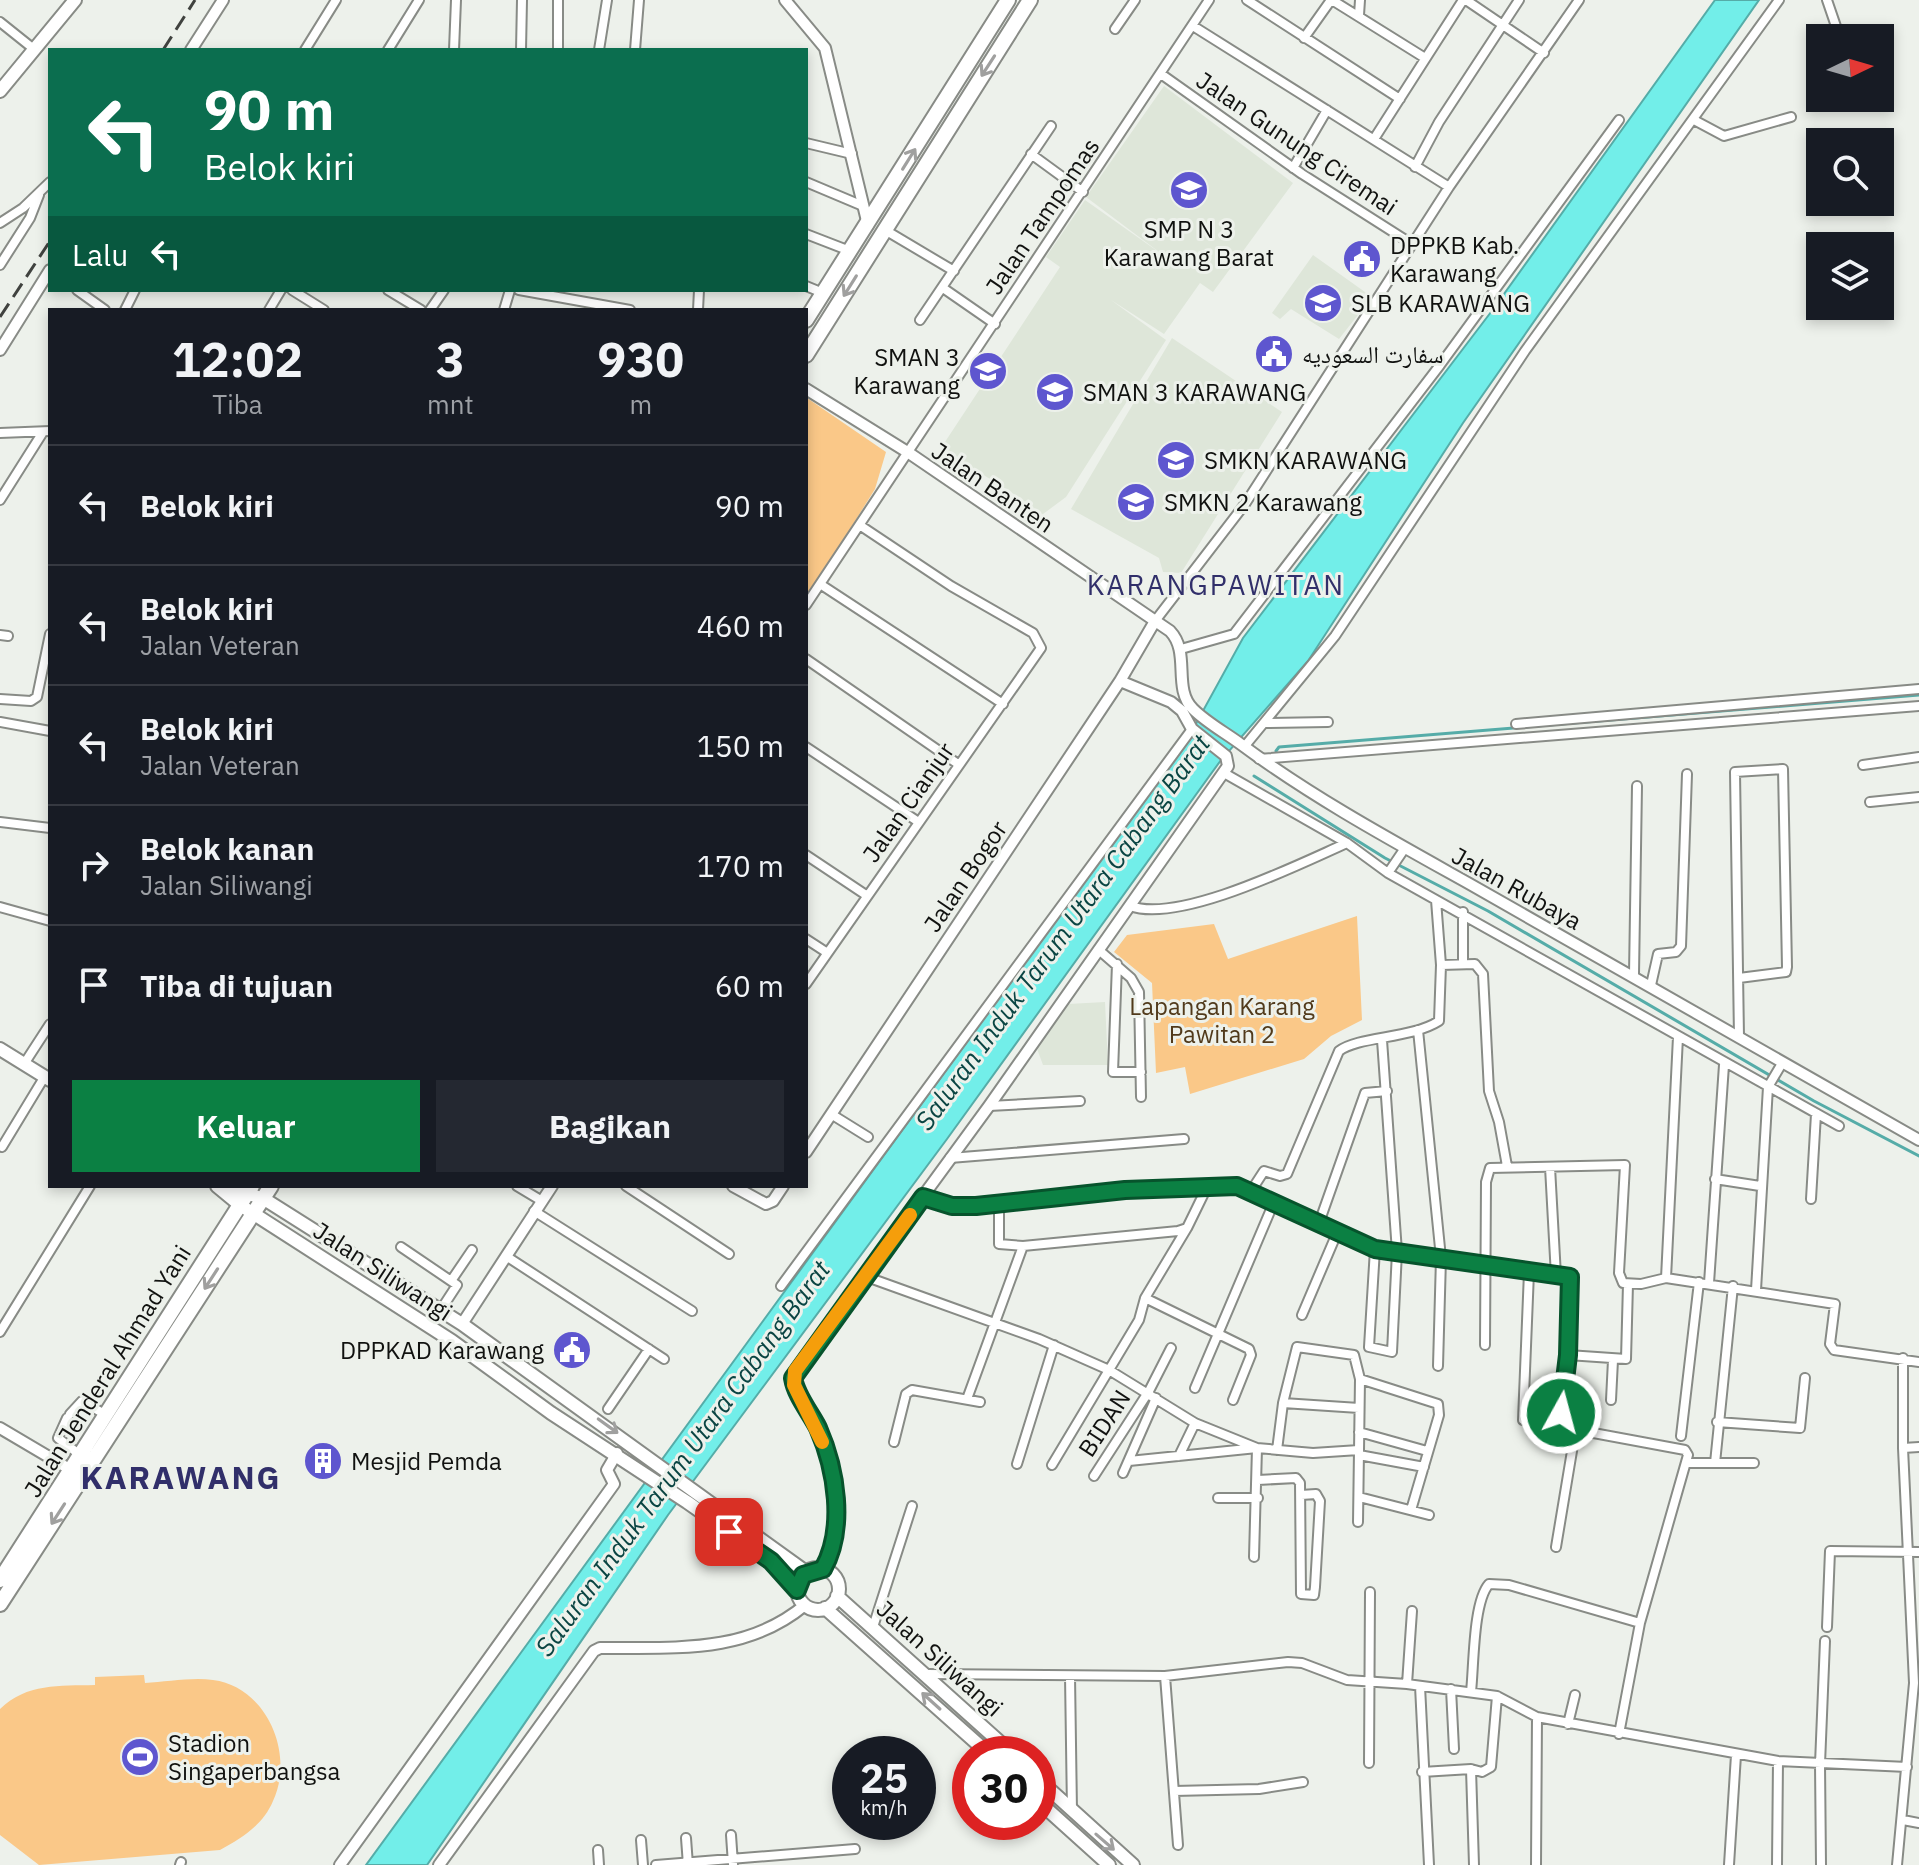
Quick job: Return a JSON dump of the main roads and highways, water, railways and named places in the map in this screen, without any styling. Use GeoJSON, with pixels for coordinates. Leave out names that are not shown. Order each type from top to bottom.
{"type":"FeatureCollection","features":[{"type":"Feature","properties":{"kind":"main road"},"geometry":{"type":"LineString","coordinates":[[0,91],[75,0]]}},
{"type":"Feature","properties":{"kind":"main road"},"geometry":{"type":"LineString","coordinates":[[808,317],[1008,0]]}},
{"type":"Feature","properties":{"kind":"main road"},"geometry":{"type":"LineString","coordinates":[[808,352],[1030,0]]}},
{"type":"Feature","properties":{"kind":"main road"},"geometry":{"type":"LineString","coordinates":[[0,1049],[47,1078]]}},
{"type":"Feature","properties":{"kind":"main road","name":"Jalan Siliwangi"},"geometry":{"type":"LineString","coordinates":[[223,1188],[254,1194],[462,1324],[648,1455],[806,1572]]}},
{"type":"Feature","properties":{"kind":"main road","name":"Jalan Jenderal Ahmad Yani"},"geometry":{"type":"LineString","coordinates":[[0,1580],[71,1470],[89,1449],[254,1214],[254,1194]]}},
{"type":"Feature","properties":{"kind":"main road","name":"Jalan Jenderal Ahmad Yani"},"geometry":{"type":"LineString","coordinates":[[0,1604],[106,1415],[129,1392],[254,1194]]}},
{"type":"Feature","properties":{"kind":"main road","name":"Jalan Siliwangi"},"geometry":{"type":"LineString","coordinates":[[254,1214],[452,1341],[551,1413],[617,1453],[771,1561],[797,1590]]}},
{"type":"Feature","properties":{"kind":"main road"},"geometry":{"type":"LineString","coordinates":[[358,1280],[367,1263]]}},
{"type":"Feature","properties":{"kind":"main road"},"geometry":{"type":"LineString","coordinates":[[551,1413],[563,1396]]}},
{"type":"Feature","properties":{"kind":"main road"},"geometry":{"type":"LineString","coordinates":[[823,1569],[836,1579],[837,1596],[825,1608],[805,1605],[797,1590],[806,1572],[823,1569]]}},
{"type":"Feature","properties":{"kind":"main road","name":"Jalan Siliwangi"},"geometry":{"type":"LineString","coordinates":[[837,1596],[994,1736]]}},
{"type":"Feature","properties":{"kind":"main road","name":"Jalan Siliwangi"},"geometry":{"type":"LineString","coordinates":[[825,1608],[969,1736]]}},
{"type":"Feature","properties":{"kind":"main road"},"geometry":{"type":"LineString","coordinates":[[1056,1797],[1133,1865]]}},
{"type":"Feature","properties":{"kind":"main road"},"geometry":{"type":"LineString","coordinates":[[1056,1817],[1109,1865]]}},
{"type":"Feature","properties":{"kind":"water","name":"Saluran Induk Tarum Utara Cabang Barat"},"geometry":{"type":"Polygon","coordinates":[[[1715,0],[1759,0],[1463,423],[1308,661],[1221,760],[947,1139],[668,1515],[427,1865],[366,1865],[1187,740],[1243,638],[1491,312],[1715,0]]]}},
{"type":"Feature","properties":{"kind":"waterway"},"geometry":{"type":"LineString","coordinates":[[1276,751],[1279,747],[1919,695]]}},
{"type":"Feature","properties":{"kind":"waterway"},"geometry":{"type":"LineString","coordinates":[[1254,776],[1385,858],[1488,911],[1814,1101],[1919,1156]]}},
{"type":"Feature","properties":{"kind":"railway"},"geometry":{"type":"LineString","coordinates":[[164,48],[195,0]]}},
{"type":"Feature","properties":{"kind":"railway"},"geometry":{"type":"LineString","coordinates":[[0,317],[48,244]]}},
{"type":"Feature","properties":{"kind":"place","name":"SMP N 3 Karawang Barat"},"geometry":{"type":"Point","coordinates":[1189,190]}},
{"type":"Feature","properties":{"kind":"place","name":"DPPKB Kab. Karawang"},"geometry":{"type":"Point","coordinates":[1362,259]}},
{"type":"Feature","properties":{"kind":"place","name":"SLB KARAWANG"},"geometry":{"type":"Point","coordinates":[1323,303]}},
{"type":"Feature","properties":{"kind":"place","name":"سفارت السعوديه"},"geometry":{"type":"Point","coordinates":[1274,354]}},
{"type":"Feature","properties":{"kind":"place","name":"SMAN 3 Karawang"},"geometry":{"type":"Point","coordinates":[988,371]}},
{"type":"Feature","properties":{"kind":"place","name":"SMAN 3 KARAWANG"},"geometry":{"type":"Point","coordinates":[1055,392]}},
{"type":"Feature","properties":{"kind":"place","name":"SMKN KARAWANG"},"geometry":{"type":"Point","coordinates":[1176,460]}},
{"type":"Feature","properties":{"kind":"place","name":"SMKN 2 Karawang"},"geometry":{"type":"Point","coordinates":[1136,502]}},
{"type":"Feature","properties":{"kind":"place","name":"DPPKAD Karawang"},"geometry":{"type":"Point","coordinates":[572,1350]}},
{"type":"Feature","properties":{"kind":"place","name":"Mesjid Pemda"},"geometry":{"type":"Point","coordinates":[323,1461]}},
{"type":"Feature","properties":{"kind":"place","name":"Stadion Singaperbangsa"},"geometry":{"type":"Point","coordinates":[140,1757]}},
{"type":"Feature","properties":{"kind":"district","name":"KARANGPAWITAN"},"geometry":{"type":"Point","coordinates":[1216,584]}},
{"type":"Feature","properties":{"kind":"district","name":"KARAWANG"},"geometry":{"type":"Point","coordinates":[181,1477]}},
{"type":"Feature","properties":{"kind":"park label","name":"Lapangan Karang Pawitan 2"},"geometry":{"type":"Point","coordinates":[1222,1020]}}]}
